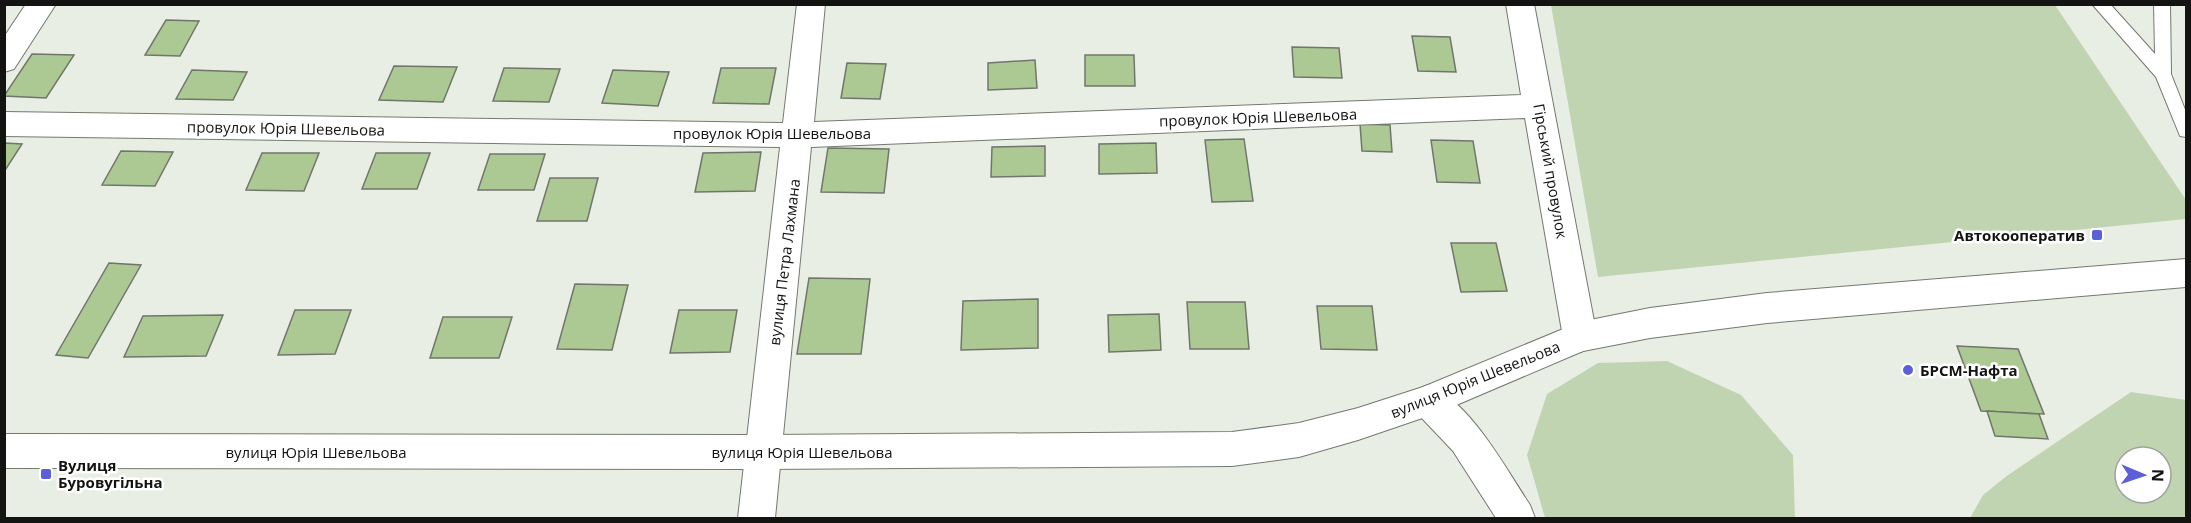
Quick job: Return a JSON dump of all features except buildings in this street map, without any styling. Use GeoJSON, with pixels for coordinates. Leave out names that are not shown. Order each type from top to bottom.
{"type":"FeatureCollection","features":[{"type":"Feature","properties":{"kind":"street"},"geometry":{"type":"LineString","coordinates":[[4,61],[42,4]]}},
{"type":"Feature","properties":{"kind":"street","name":"вулиця Петра Лахмана"},"geometry":{"type":"LineString","coordinates":[[756,519],[811,4]]}},
{"type":"Feature","properties":{"kind":"street","name":"Гірський провулок"},"geometry":{"type":"LineString","coordinates":[[1520,4],[1580,337]]}},
{"type":"Feature","properties":{"kind":"street","name":"провулок Юрія Шевельова"},"geometry":{"type":"LineString","coordinates":[[4,124],[798,135],[1539,106]]}},
{"type":"Feature","properties":{"kind":"street","name":"вулиця Юрія Шевельова"},"geometry":{"type":"LineString","coordinates":[[4,451],[763,452],[1232,449],[1299,440],[1428,401],[1580,337],[1650,323],[1767,308],[2187,273]]}},
{"type":"Feature","properties":{"kind":"street"},"geometry":{"type":"LineString","coordinates":[[1428,401],[1467,439],[1517,519]]}},
{"type":"Feature","properties":{"kind":"lane"},"geometry":{"type":"LineString","coordinates":[[2100,4],[2163,74],[2187,131]]}},
{"type":"Feature","properties":{"kind":"lane"},"geometry":{"type":"LineString","coordinates":[[2162,4],[2163,74]]}},
{"type":"Feature","properties":{"kind":"green space"},"geometry":{"type":"Polygon","coordinates":[[[1551,5],[2055,5],[2186,200],[2186,219],[1598,277],[1551,5]]]}},
{"type":"Feature","properties":{"kind":"green space"},"geometry":{"type":"Polygon","coordinates":[[[1667,361],[1741,395],[1793,455],[1795,518],[1545,518],[1527,455],[1547,394],[1598,363],[1667,361]]]}},
{"type":"Feature","properties":{"kind":"green space"},"geometry":{"type":"Polygon","coordinates":[[[2131,392],[2186,400],[2186,518],[1970,518],[1983,495],[2008,475],[2131,392]]]}},
{"type":"Feature","properties":{"kind":"place","name":"Автокооператив"},"geometry":{"type":"Point","coordinates":[2097,235]}},
{"type":"Feature","properties":{"kind":"place","name":"БРСМ-Нафта"},"geometry":{"type":"Point","coordinates":[1908,370]}},
{"type":"Feature","properties":{"kind":"place","name":"Вулиця Буровугільна"},"geometry":{"type":"Point","coordinates":[46,474]}}]}
